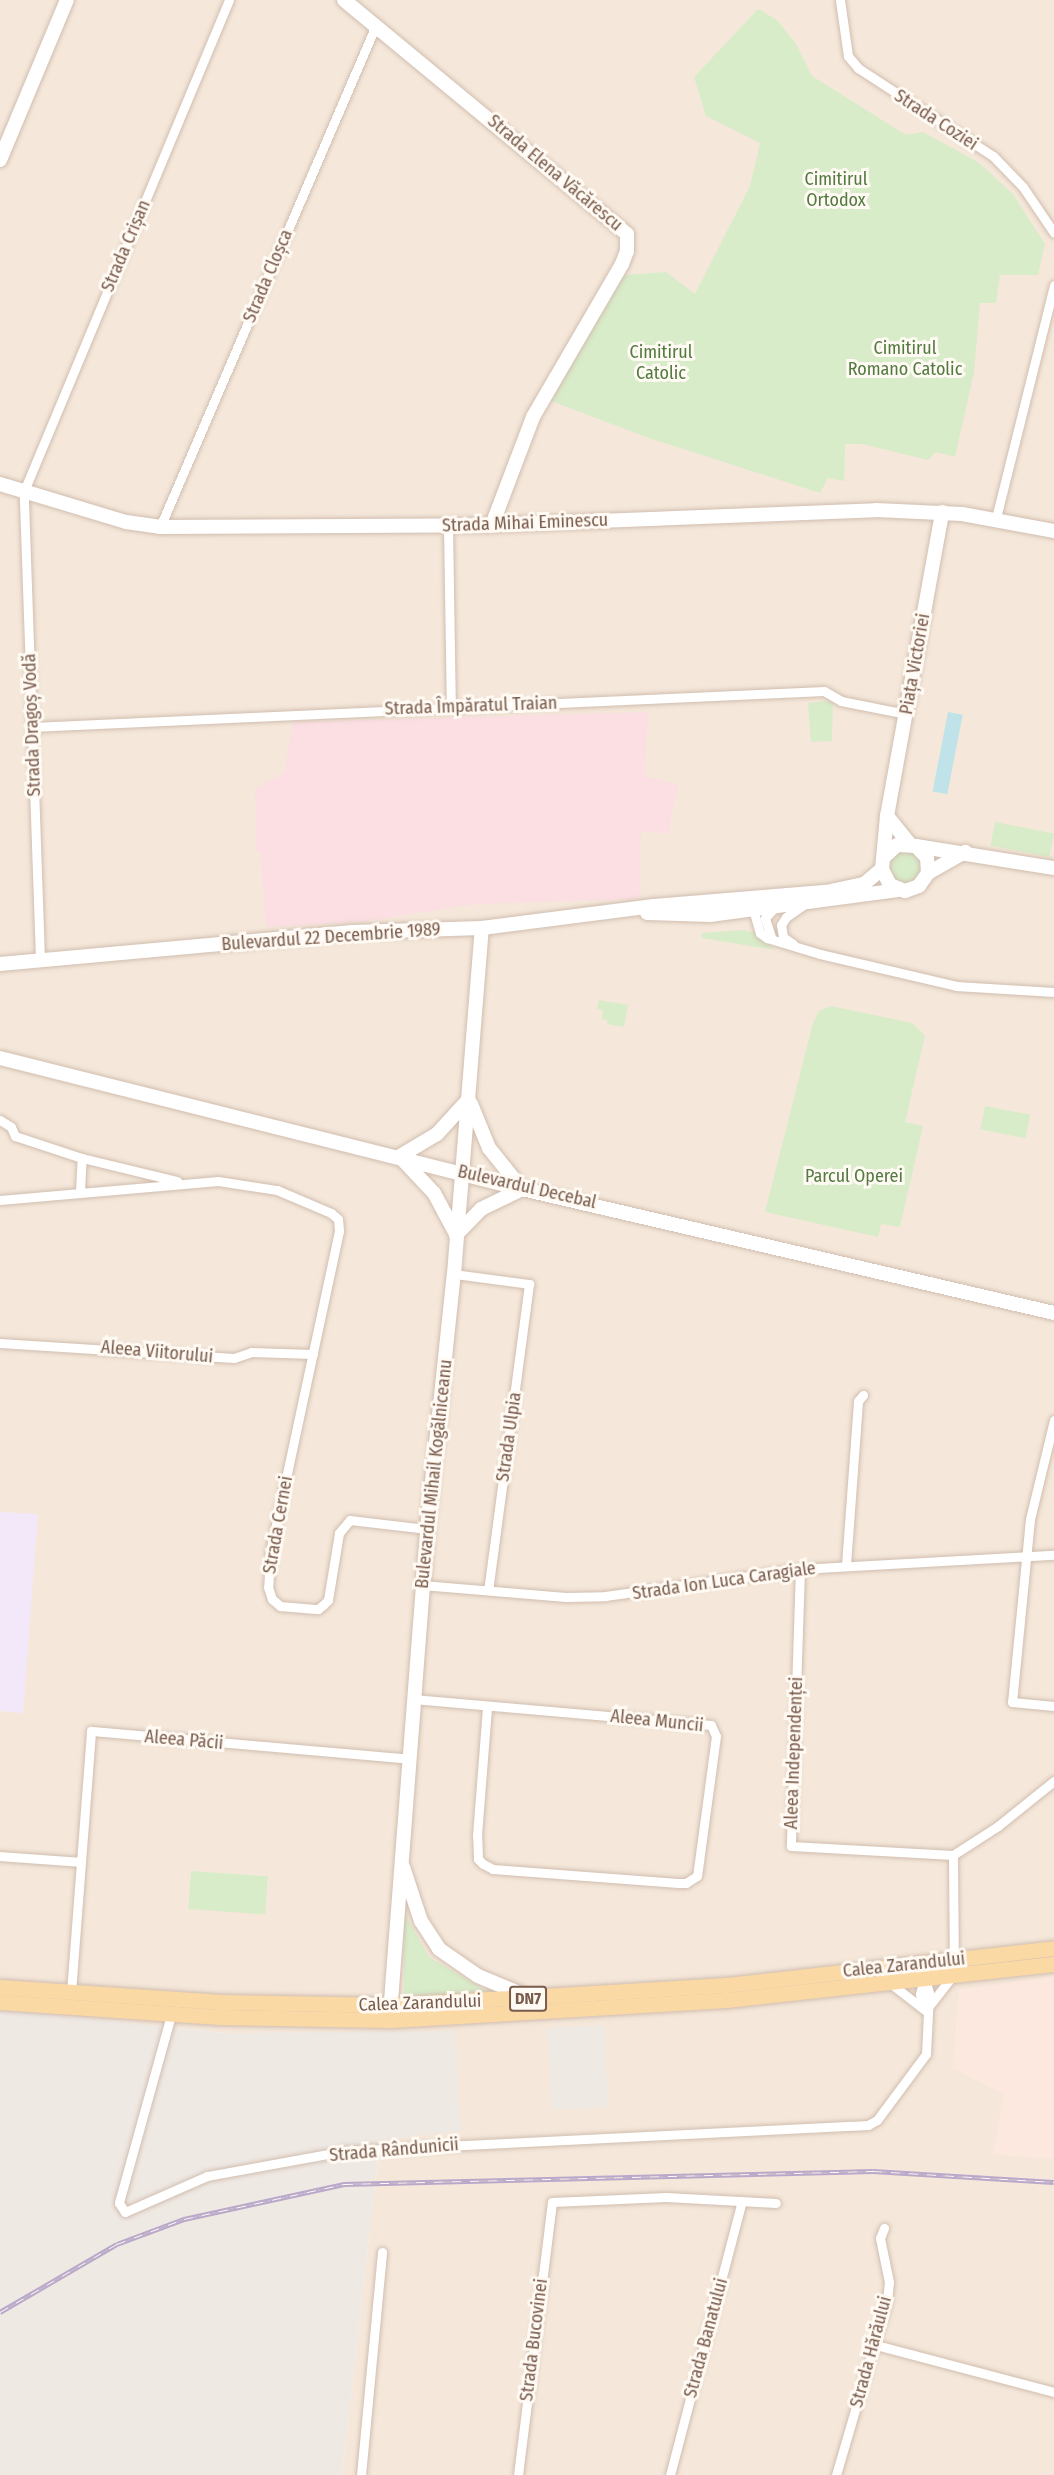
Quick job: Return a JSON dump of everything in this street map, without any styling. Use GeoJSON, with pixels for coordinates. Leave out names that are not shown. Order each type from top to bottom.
{"type":"FeatureCollection","features":[{"type":"Feature","properties":{"kind":"main road","name":"Calea Zarandului"},"geometry":{"type":"LineString","coordinates":[[0,1987],[390,2012],[924,1970],[1054,1948]]}},
{"type":"Feature","properties":{"kind":"main road","name":"Calea Zarandului"},"geometry":{"type":"LineString","coordinates":[[954,1966],[1054,1964]]}},
{"type":"Feature","properties":{"kind":"main road","name":"Calea Zarandului"},"geometry":{"type":"LineString","coordinates":[[0,2002],[171,2015],[390,2012],[727,2000],[887,1982],[924,1970]]}},
{"type":"Feature","properties":{"kind":"street"},"geometry":{"type":"LineString","coordinates":[[0,160],[67,0]]}},
{"type":"Feature","properties":{"kind":"street","name":"Strada Crișan"},"geometry":{"type":"LineString","coordinates":[[24,491],[229,0]]}},
{"type":"Feature","properties":{"kind":"street","name":"Strada Elena Văcărescu"},"geometry":{"type":"LineString","coordinates":[[344,0],[627,234],[627,251],[622,264],[532,417],[492,525]]}},
{"type":"Feature","properties":{"kind":"street","name":"Strada Coziei"},"geometry":{"type":"LineString","coordinates":[[840,0],[848,56],[858,68],[993,156],[1023,187],[1054,233]]}},
{"type":"Feature","properties":{"kind":"street","name":"Strada Cloșca"},"geometry":{"type":"LineString","coordinates":[[160,527],[376,25]]}},
{"type":"Feature","properties":{"kind":"street"},"geometry":{"type":"LineString","coordinates":[[996,518],[1054,285]]}},
{"type":"Feature","properties":{"kind":"street","name":"Strada Mihai Eminescu"},"geometry":{"type":"LineString","coordinates":[[0,484],[126,522],[160,527],[492,525],[866,511],[942,512],[996,518],[1054,531]]}},
{"type":"Feature","properties":{"kind":"street","name":"Strada Dragoș Vodă"},"geometry":{"type":"LineString","coordinates":[[24,491],[40,959]]}},
{"type":"Feature","properties":{"kind":"street","name":"Piața Victoriei"},"geometry":{"type":"LineString","coordinates":[[883,863],[886,816],[942,512]]}},
{"type":"Feature","properties":{"kind":"street"},"geometry":{"type":"LineString","coordinates":[[448,525],[452,707]]}},
{"type":"Feature","properties":{"kind":"street","name":"Strada Împăratul Traian"},"geometry":{"type":"LineString","coordinates":[[32,727],[824,691],[841,701],[906,714]]}},
{"type":"Feature","properties":{"kind":"street"},"geometry":{"type":"LineString","coordinates":[[886,816],[927,858],[928,873]]}},
{"type":"Feature","properties":{"kind":"street"},"geometry":{"type":"LineString","coordinates":[[967,852],[928,873],[919,886],[898,890],[884,878],[883,863],[897,845],[967,852],[1054,868]]}},
{"type":"Feature","properties":{"kind":"street","name":"Bulevardul 22 Decembrie 1989"},"geometry":{"type":"LineString","coordinates":[[0,964],[353,932],[482,928],[623,910],[853,887],[872,879],[883,863]]}},
{"type":"Feature","properties":{"kind":"street","name":"Bulevardul 22 Decembrie 1989"},"geometry":{"type":"LineString","coordinates":[[623,910],[687,916],[802,905],[898,890]]}},
{"type":"Feature","properties":{"kind":"street"},"geometry":{"type":"LineString","coordinates":[[775,941],[764,924],[784,894]]}},
{"type":"Feature","properties":{"kind":"street"},"geometry":{"type":"LineString","coordinates":[[795,945],[783,937],[781,926],[786,916],[802,905]]}},
{"type":"Feature","properties":{"kind":"street"},"geometry":{"type":"LineString","coordinates":[[753,909],[760,933],[775,941],[956,986],[1054,992]]}},
{"type":"Feature","properties":{"kind":"street","name":"Bulevardul Mihail Kogălniceanu"},"geometry":{"type":"LineString","coordinates":[[390,2012],[422,1585],[454,1274],[482,928]]}},
{"type":"Feature","properties":{"kind":"street","name":"Bulevardul 22 Decembrie 1989"},"geometry":{"type":"LineString","coordinates":[[0,958],[40,959]]}},
{"type":"Feature","properties":{"kind":"street","name":"Bulevardul Decebal"},"geometry":{"type":"LineString","coordinates":[[1,1058],[400,1156],[522,1189],[1054,1313]]}},
{"type":"Feature","properties":{"kind":"street"},"geometry":{"type":"LineString","coordinates":[[469,1099],[489,1148],[522,1189],[481,1209],[456,1235],[434,1193],[400,1156],[438,1134],[469,1099]]}},
{"type":"Feature","properties":{"kind":"street"},"geometry":{"type":"LineString","coordinates":[[0,1120],[11,1127],[15,1136],[82,1158],[185,1183]]}},
{"type":"Feature","properties":{"kind":"street"},"geometry":{"type":"LineString","coordinates":[[80,1191],[82,1158]]}},
{"type":"Feature","properties":{"kind":"street","name":"Strada Cernei"},"geometry":{"type":"LineString","coordinates":[[185,1183],[218,1181],[277,1190],[331,1213],[338,1219],[339,1230],[270,1554],[268,1587],[272,1599],[280,1606],[318,1609],[323,1605],[328,1600],[339,1533],[351,1520],[427,1529]]}},
{"type":"Feature","properties":{"kind":"street"},"geometry":{"type":"LineString","coordinates":[[0,1200],[185,1183]]}},
{"type":"Feature","properties":{"kind":"street","name":"Strada Ulpia"},"geometry":{"type":"LineString","coordinates":[[454,1274],[529,1284],[488,1590]]}},
{"type":"Feature","properties":{"kind":"street","name":"Aleea Viitorului"},"geometry":{"type":"LineString","coordinates":[[0,1343],[234,1358],[251,1352],[313,1354]]}},
{"type":"Feature","properties":{"kind":"street"},"geometry":{"type":"LineString","coordinates":[[846,1565],[858,1401],[863,1395]]}},
{"type":"Feature","properties":{"kind":"street"},"geometry":{"type":"LineString","coordinates":[[1054,1420],[1025,1554],[1012,1702],[1054,1706]]}},
{"type":"Feature","properties":{"kind":"street","name":"Strada Ion Luca Caragiale"},"geometry":{"type":"LineString","coordinates":[[422,1585],[566,1597],[605,1596],[800,1569],[1025,1554],[1054,1555]]}},
{"type":"Feature","properties":{"kind":"street","name":"Aleea Independenței"},"geometry":{"type":"LineString","coordinates":[[800,1569],[791,1846],[953,1855]]}},
{"type":"Feature","properties":{"kind":"street","name":"Aleea Muncii"},"geometry":{"type":"LineString","coordinates":[[413,1699],[711,1725],[716,1736],[698,1876],[686,1883],[493,1869],[478,1859],[487,1707]]}},
{"type":"Feature","properties":{"kind":"street","name":"Aleea Păcii"},"geometry":{"type":"LineString","coordinates":[[71,1992],[91,1731],[408,1759]]}},
{"type":"Feature","properties":{"kind":"street"},"geometry":{"type":"LineString","coordinates":[[926,2011],[954,1966],[953,1855],[1054,1781]]}},
{"type":"Feature","properties":{"kind":"street"},"geometry":{"type":"LineString","coordinates":[[0,1856],[81,1862]]}},
{"type":"Feature","properties":{"kind":"street"},"geometry":{"type":"LineString","coordinates":[[400,1857],[421,1921],[439,1949],[478,1976],[534,1999]]}},
{"type":"Feature","properties":{"kind":"street"},"geometry":{"type":"LineString","coordinates":[[924,1970],[920,1994],[926,2011]]}},
{"type":"Feature","properties":{"kind":"street"},"geometry":{"type":"LineString","coordinates":[[887,1982],[926,2011]]}},
{"type":"Feature","properties":{"kind":"street","name":"Strada Rândunicii"},"geometry":{"type":"LineString","coordinates":[[171,2015],[119,2203],[125,2212],[207,2176],[345,2151],[864,2126],[877,2120],[926,2054],[926,2011]]}},
{"type":"Feature","properties":{"kind":"street","name":"Strada Bucovinei"},"geometry":{"type":"LineString","coordinates":[[518,2475],[550,2205],[555,2200],[666,2197],[742,2201]]}},
{"type":"Feature","properties":{"kind":"street"},"geometry":{"type":"LineString","coordinates":[[742,2201],[776,2203]]}},
{"type":"Feature","properties":{"kind":"street","name":"Strada Banatului"},"geometry":{"type":"LineString","coordinates":[[670,2475],[742,2201]]}},
{"type":"Feature","properties":{"kind":"street","name":"Strada Hărăului"},"geometry":{"type":"LineString","coordinates":[[836,2475],[876,2345],[889,2290],[880,2238],[884,2228]]}},
{"type":"Feature","properties":{"kind":"street"},"geometry":{"type":"LineString","coordinates":[[361,2475],[382,2252]]}},
{"type":"Feature","properties":{"kind":"street"},"geometry":{"type":"LineString","coordinates":[[876,2345],[1054,2392]]}},
{"type":"Feature","properties":{"kind":"shaded area"},"geometry":{"type":"Polygon","coordinates":[[[0,0],[1054,0],[1054,2475],[342,2475],[380,2140],[224,2033],[0,2009],[0,0]]]}},
{"type":"Feature","properties":{"kind":"shaded area"},"geometry":{"type":"Polygon","coordinates":[[[648,712],[644,776],[678,784],[668,834],[641,831],[639,899],[477,904],[359,922],[266,927],[260,851],[256,851],[255,788],[284,773],[293,722],[648,712]]]}},
{"type":"Feature","properties":{"kind":"shaded area"},"geometry":{"type":"Polygon","coordinates":[[[0,1512],[38,1514],[23,1713],[0,1711],[0,1512]]]}},
{"type":"Feature","properties":{"kind":"shaded area"},"geometry":{"type":"Polygon","coordinates":[[[1054,1976],[1054,2159],[993,2154],[1004,2094],[953,2068],[959,1990],[1054,1976]]]}},
{"type":"Feature","properties":{"kind":"shaded area"},"geometry":{"type":"Polygon","coordinates":[[[0,2009],[224,2033],[455,2031],[461,2131],[380,2140],[342,2475],[0,2475],[0,2009]]]}},
{"type":"Feature","properties":{"kind":"shaded area"},"geometry":{"type":"Polygon","coordinates":[[[604,2025],[608,2107],[551,2110],[547,2028],[604,2025]]]}},
{"type":"Feature","properties":{"kind":"green space"},"geometry":{"type":"Polygon","coordinates":[[[758,9],[777,20],[796,44],[812,76],[906,135],[923,132],[978,162],[1013,194],[1045,244],[1038,275],[1000,275],[996,303],[980,303],[974,372],[955,457],[936,452],[928,460],[862,444],[845,444],[844,481],[828,478],[820,493],[646,437],[551,401],[624,275],[666,272],[695,294],[750,186],[760,143],[706,116],[694,77],[758,9]]]}},
{"type":"Feature","properties":{"kind":"green space"},"geometry":{"type":"Polygon","coordinates":[[[828,701],[833,703],[832,741],[811,742],[808,703],[828,701]]]}},
{"type":"Feature","properties":{"kind":"green space"},"geometry":{"type":"Polygon","coordinates":[[[995,822],[1054,833],[1049,857],[990,846],[995,822]]]}},
{"type":"Feature","properties":{"kind":"green space"},"geometry":{"type":"Polygon","coordinates":[[[911,850],[921,858],[922,875],[908,886],[891,880],[887,862],[894,852],[911,850]]]}},
{"type":"Feature","properties":{"kind":"green space"},"geometry":{"type":"Polygon","coordinates":[[[744,930],[755,933],[775,950],[702,938],[702,933],[744,930]]]}},
{"type":"Feature","properties":{"kind":"green space"},"geometry":{"type":"Polygon","coordinates":[[[599,1000],[628,1005],[624,1027],[607,1024],[607,1020],[602,1019],[603,1010],[597,1009],[599,1000]]]}},
{"type":"Feature","properties":{"kind":"green space","name":"Parcul Operei"},"geometry":{"type":"Polygon","coordinates":[[[831,1006],[912,1023],[925,1036],[905,1122],[923,1126],[900,1227],[881,1224],[878,1237],[765,1212],[813,1023],[819,1011],[831,1006]]]}},
{"type":"Feature","properties":{"kind":"green space"},"geometry":{"type":"Polygon","coordinates":[[[985,1106],[1030,1115],[1026,1138],[980,1130],[985,1106]]]}},
{"type":"Feature","properties":{"kind":"green space"},"geometry":{"type":"Polygon","coordinates":[[[191,1871],[268,1876],[265,1914],[188,1909],[191,1871]]]}},
{"type":"Feature","properties":{"kind":"green space"},"geometry":{"type":"Polygon","coordinates":[[[404,1912],[429,1957],[492,1994],[404,1995],[404,1912]]]}},
{"type":"Feature","properties":{"kind":"water"},"geometry":{"type":"Polygon","coordinates":[[[948,712],[963,715],[947,794],[933,792],[948,712]]]}},
{"type":"Feature","properties":{"kind":"railway"},"geometry":{"type":"LineString","coordinates":[[0,2312],[117,2244],[184,2219],[344,2184],[873,2171],[1054,2182]]}},
{"type":"Feature","properties":{"kind":"park label","name":"Cimitirul Ortodox"},"geometry":{"type":"Point","coordinates":[836,190]}},
{"type":"Feature","properties":{"kind":"park label","name":"Cimitirul Romano Catolic"},"geometry":{"type":"Point","coordinates":[905,359]}},
{"type":"Feature","properties":{"kind":"park label","name":"Cimitirul Catolic"},"geometry":{"type":"Point","coordinates":[661,364]}}]}
